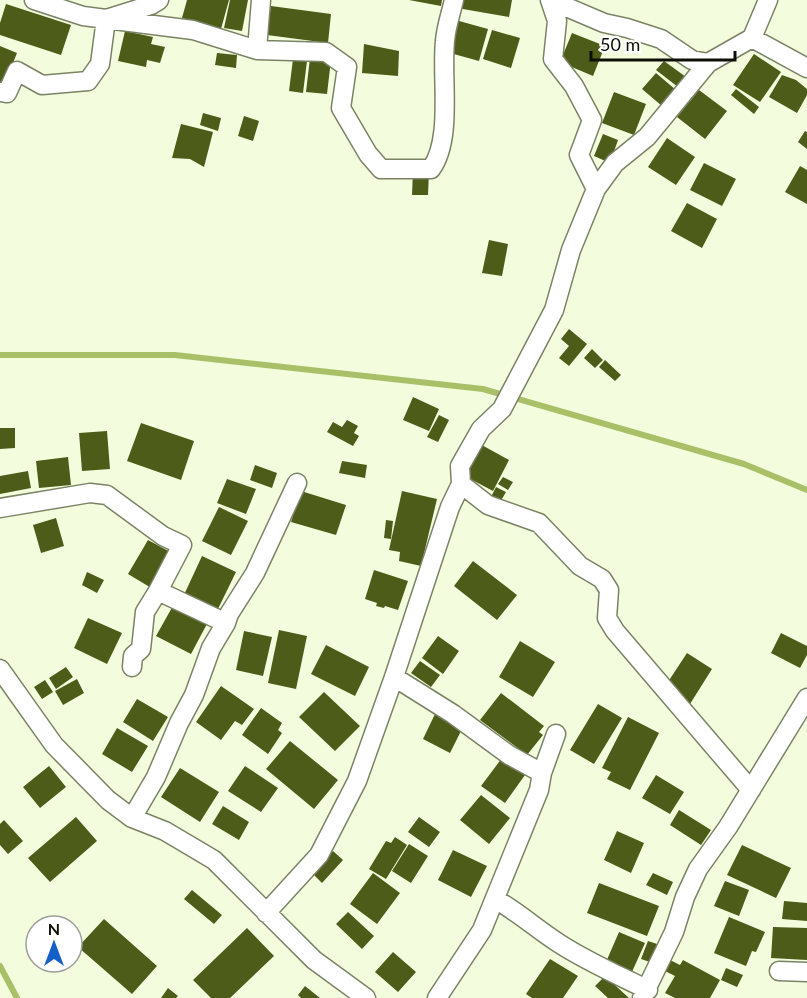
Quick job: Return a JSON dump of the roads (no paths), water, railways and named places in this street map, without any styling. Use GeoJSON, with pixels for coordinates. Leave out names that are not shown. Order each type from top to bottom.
{"type":"FeatureCollection","features":[{"type":"Feature","properties":{"kind":"street"},"geometry":{"type":"LineString","coordinates":[[34,0],[83,16],[193,30],[257,50],[326,52],[347,67],[341,108],[368,154],[381,169],[431,169],[437,160],[444,122],[445,40],[454,0]]}},
{"type":"Feature","properties":{"kind":"street"},"geometry":{"type":"LineString","coordinates":[[106,19],[151,5],[159,0]]}},
{"type":"Feature","properties":{"kind":"street"},"geometry":{"type":"LineString","coordinates":[[257,50],[261,0]]}},
{"type":"Feature","properties":{"kind":"street"},"geometry":{"type":"LineString","coordinates":[[550,0],[584,7],[604,23],[660,39],[692,60],[708,63]]}},
{"type":"Feature","properties":{"kind":"street"},"geometry":{"type":"LineString","coordinates":[[550,0],[557,21],[553,59],[574,86],[592,120],[579,155],[596,189]]}},
{"type":"Feature","properties":{"kind":"street"},"geometry":{"type":"LineString","coordinates":[[266,913],[319,855],[357,781],[450,507],[461,484],[460,466],[481,429],[502,410],[554,310],[572,250],[596,189],[615,163],[647,137],[708,63],[753,38],[768,0]]}},
{"type":"Feature","properties":{"kind":"street"},"geometry":{"type":"LineString","coordinates":[[0,92],[7,93],[17,71],[42,85],[88,81],[100,64],[106,19]]}},
{"type":"Feature","properties":{"kind":"street"},"geometry":{"type":"LineString","coordinates":[[753,38],[807,68]]}},
{"type":"Feature","properties":{"kind":"street"},"geometry":{"type":"LineString","coordinates":[[132,818],[156,777],[179,723],[194,695],[211,648],[255,573],[297,483]]}},
{"type":"Feature","properties":{"kind":"street"},"geometry":{"type":"LineString","coordinates":[[461,484],[488,505],[539,523],[580,566],[602,579],[609,590],[607,618],[615,631],[751,790]]}},
{"type":"Feature","properties":{"kind":"street"},"geometry":{"type":"LineString","coordinates":[[0,508],[90,493],[107,495],[163,536],[182,545],[158,591],[144,612],[141,649],[133,656],[132,667]]}},
{"type":"Feature","properties":{"kind":"street"},"geometry":{"type":"LineString","coordinates":[[158,591],[226,623]]}},
{"type":"Feature","properties":{"kind":"street"},"geometry":{"type":"LineString","coordinates":[[0,669],[54,745],[108,800],[132,818],[165,831],[214,860],[314,960],[366,998]]}},
{"type":"Feature","properties":{"kind":"street"},"geometry":{"type":"LineString","coordinates":[[394,677],[453,714],[509,755],[542,773]]}},
{"type":"Feature","properties":{"kind":"street"},"geometry":{"type":"LineString","coordinates":[[495,899],[514,909],[558,943],[645,994],[674,932],[685,897],[698,869],[728,827],[807,698]]}},
{"type":"Feature","properties":{"kind":"street"},"geometry":{"type":"LineString","coordinates":[[437,998],[482,930],[539,790],[542,773],[556,734]]}},
{"type":"Feature","properties":{"kind":"street"},"geometry":{"type":"LineString","coordinates":[[779,971],[807,972]]}},
{"type":"Feature","properties":{"kind":"waterway"},"geometry":{"type":"LineString","coordinates":[[0,355],[175,355],[483,389],[744,464],[807,490]]}},
{"type":"Feature","properties":{"kind":"waterway"},"geometry":{"type":"LineString","coordinates":[[0,966],[17,998]]}}]}
